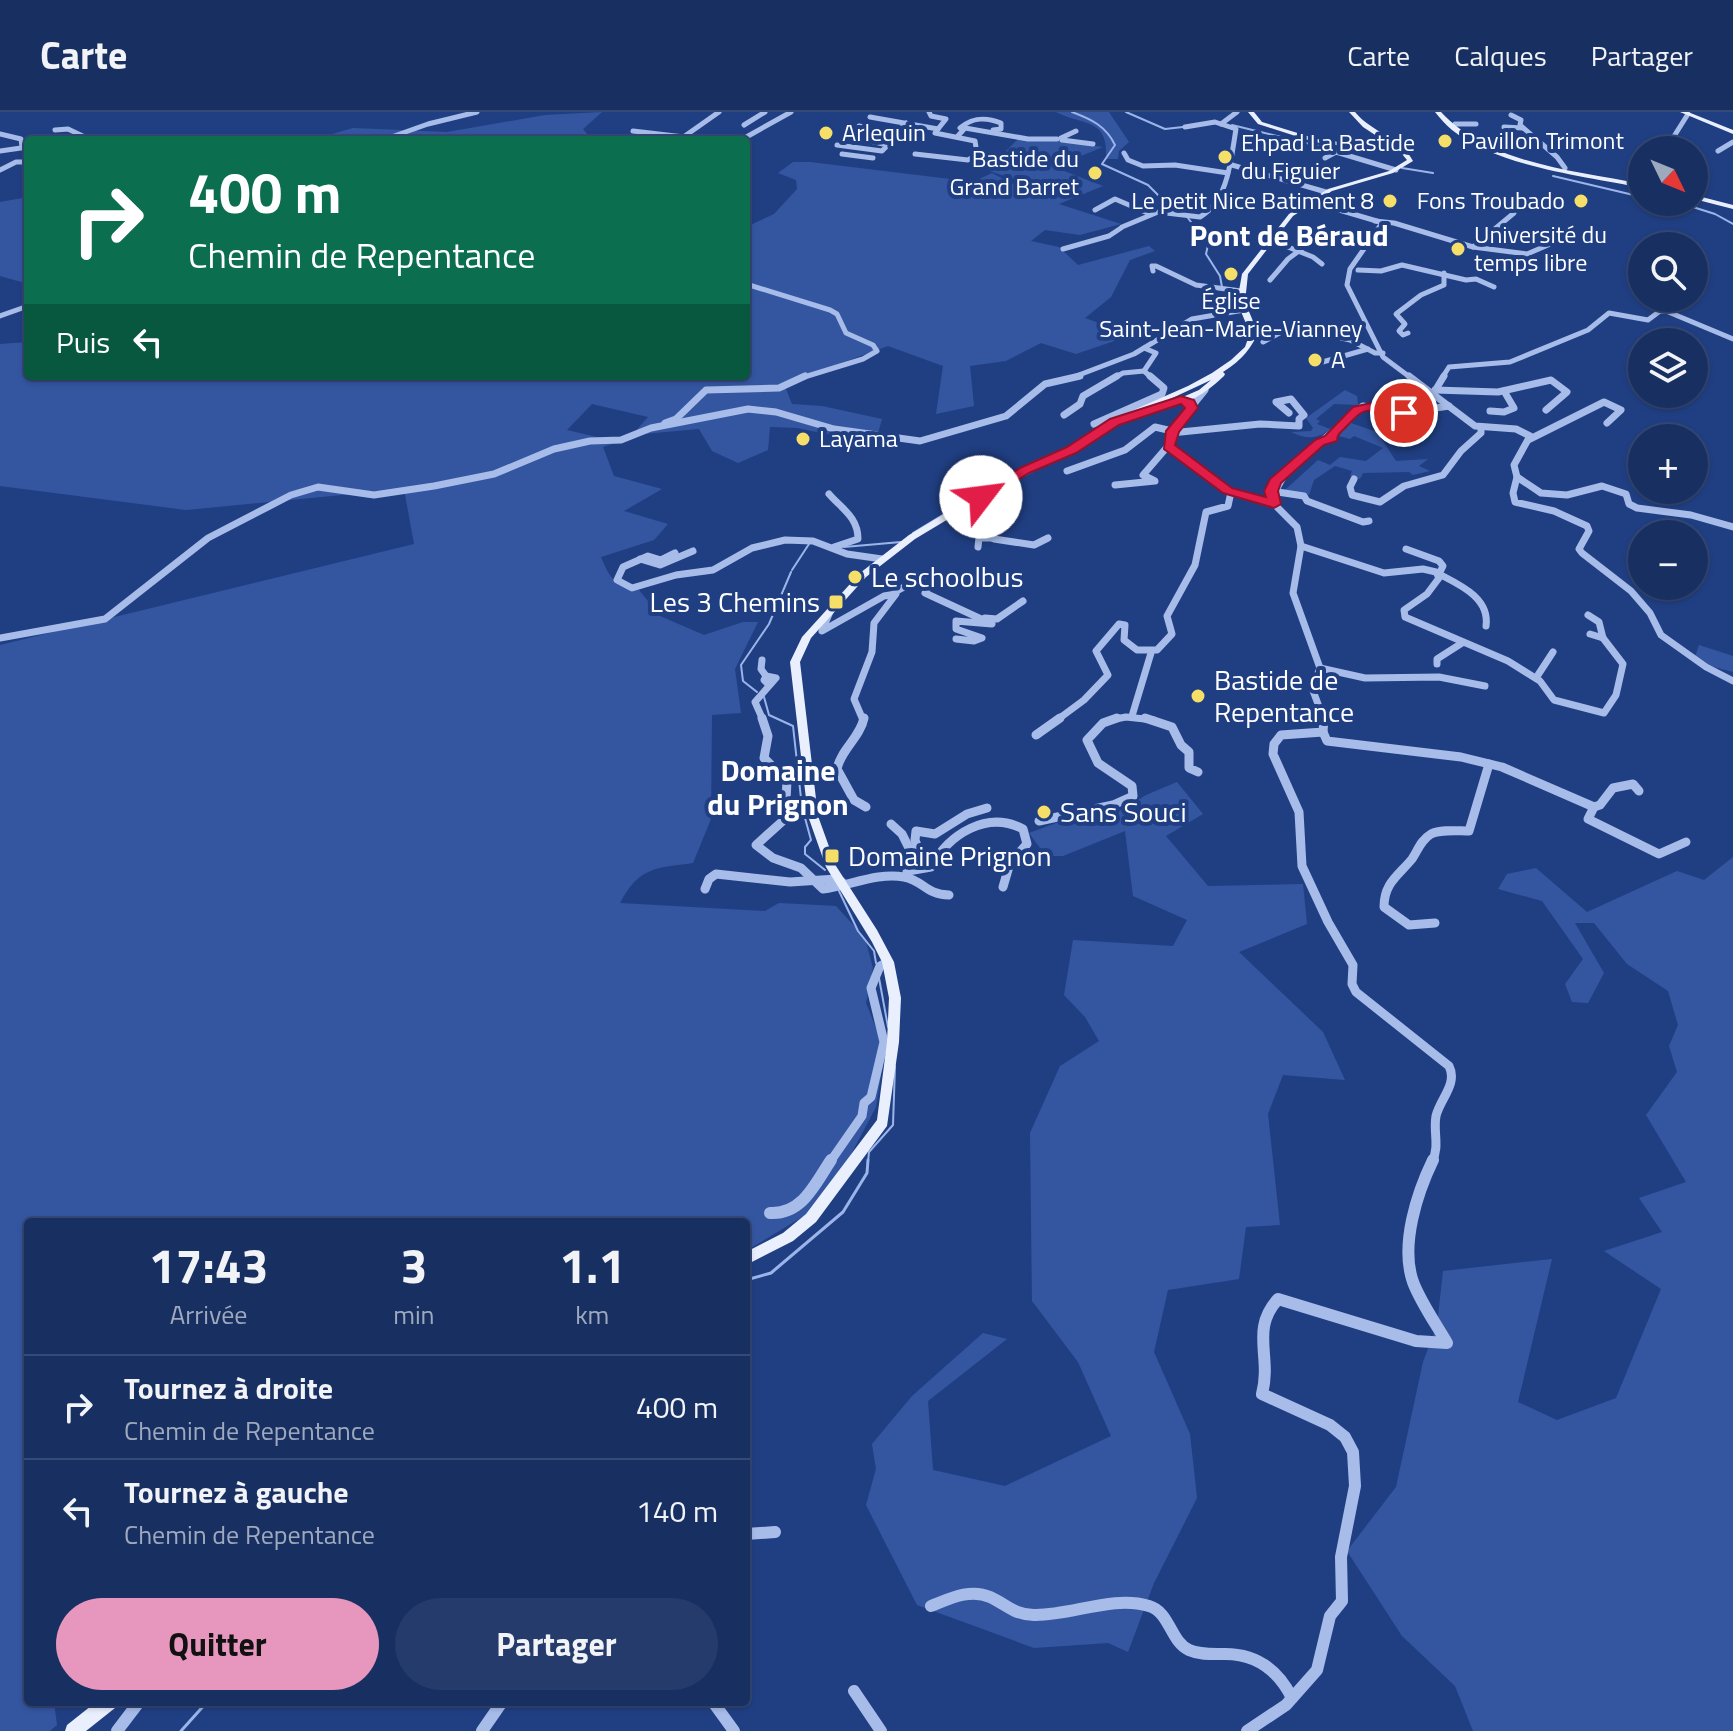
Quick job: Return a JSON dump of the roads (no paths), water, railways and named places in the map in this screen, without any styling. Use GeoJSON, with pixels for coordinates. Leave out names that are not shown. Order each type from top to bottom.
{"type":"FeatureCollection","features":[{"type":"Feature","properties":{"kind":"main road"},"geometry":{"type":"LineString","coordinates":[[1251,112],[1260,123],[1316,141],[1403,153]]}},
{"type":"Feature","properties":{"kind":"main road"},"geometry":{"type":"LineString","coordinates":[[1316,200],[1326,192],[1352,182],[1398,169],[1407,161],[1403,153],[1363,128],[1350,112]]}},
{"type":"Feature","properties":{"kind":"main road"},"geometry":{"type":"LineString","coordinates":[[1438,112],[1454,129],[1477,144],[1506,155],[1628,183]]}},
{"type":"Feature","properties":{"kind":"main road"},"geometry":{"type":"LineString","coordinates":[[1686,113],[1733,131]]}},
{"type":"Feature","properties":{"kind":"main road"},"geometry":{"type":"LineString","coordinates":[[1375,150],[1393,146],[1410,158],[1398,169]]}},
{"type":"Feature","properties":{"kind":"main road"},"geometry":{"type":"LineString","coordinates":[[1186,395],[1251,345],[1254,333],[1244,310],[1241,291],[1247,270],[1298,209],[1352,182]]}},
{"type":"Feature","properties":{"kind":"main road"},"geometry":{"type":"LineString","coordinates":[[1708,201],[1733,207]]}},
{"type":"Feature","properties":{"kind":"main road"},"geometry":{"type":"LineString","coordinates":[[750,1257],[788,1237],[811,1218],[880,1129],[885,1113],[888,1042],[895,998],[888,962],[839,884],[819,832],[810,798],[794,668],[799,649],[832,607],[880,561],[973,500],[1024,471],[1071,450],[1134,411],[1205,390],[1212,377]]}},
{"type":"Feature","properties":{"kind":"main road"},"geometry":{"type":"LineString","coordinates":[[973,500],[1024,471]]}},
{"type":"Feature","properties":{"kind":"main road"},"geometry":{"type":"LineString","coordinates":[[73,1731],[104,1706]]}},
{"type":"Feature","properties":{"kind":"street"},"geometry":{"type":"LineString","coordinates":[[393,136],[422,125],[477,112]]}},
{"type":"Feature","properties":{"kind":"street"},"geometry":{"type":"LineString","coordinates":[[685,136],[719,112]]}},
{"type":"Feature","properties":{"kind":"street"},"geometry":{"type":"LineString","coordinates":[[744,125],[765,112]]}},
{"type":"Feature","properties":{"kind":"street"},"geometry":{"type":"LineString","coordinates":[[748,136],[791,112]]}},
{"type":"Feature","properties":{"kind":"street"},"geometry":{"type":"LineString","coordinates":[[837,145],[882,151],[888,145],[847,136],[876,112]]}},
{"type":"Feature","properties":{"kind":"street"},"geometry":{"type":"LineString","coordinates":[[915,154],[968,160],[977,154],[975,141],[935,133],[946,119],[931,116],[929,112]]}},
{"type":"Feature","properties":{"kind":"street"},"geometry":{"type":"LineString","coordinates":[[1222,123],[1237,112]]}},
{"type":"Feature","properties":{"kind":"street"},"geometry":{"type":"LineString","coordinates":[[1455,124],[1474,124],[1472,112]]}},
{"type":"Feature","properties":{"kind":"street"},"geometry":{"type":"LineString","coordinates":[[1676,136],[1686,113]]}},
{"type":"Feature","properties":{"kind":"street"},"geometry":{"type":"LineString","coordinates":[[1509,114],[1521,120],[1523,128],[1539,145],[1559,158],[1565,168]]}},
{"type":"Feature","properties":{"kind":"street"},"geometry":{"type":"LineString","coordinates":[[870,117],[938,129]]}},
{"type":"Feature","properties":{"kind":"street"},"geometry":{"type":"LineString","coordinates":[[954,137],[966,122],[979,118],[1001,123],[1001,129],[992,130]]}},
{"type":"Feature","properties":{"kind":"street"},"geometry":{"type":"LineString","coordinates":[[1501,119],[1510,145],[1539,145]]}},
{"type":"Feature","properties":{"kind":"street"},"geometry":{"type":"LineString","coordinates":[[1063,249],[1109,236],[1150,214],[1166,211],[1188,218],[1204,215],[1213,206],[1232,168],[1231,152],[1236,129],[1209,122],[1185,127]]}},
{"type":"Feature","properties":{"kind":"street"},"geometry":{"type":"LineString","coordinates":[[859,126],[895,133],[906,123]]}},
{"type":"Feature","properties":{"kind":"street"},"geometry":{"type":"LineString","coordinates":[[1060,139],[1078,130],[1071,123]]}},
{"type":"Feature","properties":{"kind":"street"},"geometry":{"type":"LineString","coordinates":[[1504,127],[1523,128]]}},
{"type":"Feature","properties":{"kind":"street"},"geometry":{"type":"LineString","coordinates":[[954,137],[965,128],[1028,139],[1037,137],[1093,144]]}},
{"type":"Feature","properties":{"kind":"street"},"geometry":{"type":"LineString","coordinates":[[55,130],[68,129],[83,136]]}},
{"type":"Feature","properties":{"kind":"street"},"geometry":{"type":"LineString","coordinates":[[633,131],[668,136]]}},
{"type":"Feature","properties":{"kind":"street"},"geometry":{"type":"LineString","coordinates":[[0,134],[21,139],[24,145]]}},
{"type":"Feature","properties":{"kind":"street"},"geometry":{"type":"LineString","coordinates":[[1720,150],[1733,142]]}},
{"type":"Feature","properties":{"kind":"street"},"geometry":{"type":"LineString","coordinates":[[0,151],[24,147]]}},
{"type":"Feature","properties":{"kind":"street"},"geometry":{"type":"LineString","coordinates":[[1325,158],[1336,152],[1398,169]]}},
{"type":"Feature","properties":{"kind":"street"},"geometry":{"type":"LineString","coordinates":[[1124,153],[1128,160],[1143,166],[1232,168],[1326,192]]}},
{"type":"Feature","properties":{"kind":"street"},"geometry":{"type":"LineString","coordinates":[[842,154],[873,158]]}},
{"type":"Feature","properties":{"kind":"street"},"geometry":{"type":"LineString","coordinates":[[0,170],[16,162],[24,162]]}},
{"type":"Feature","properties":{"kind":"street"},"geometry":{"type":"LineString","coordinates":[[1095,210],[1115,199],[1150,214]]}},
{"type":"Feature","properties":{"kind":"street"},"geometry":{"type":"LineString","coordinates":[[1316,200],[1331,207],[1473,247],[1527,254],[1555,242]]}},
{"type":"Feature","properties":{"kind":"street"},"geometry":{"type":"LineString","coordinates":[[1473,247],[1512,214]]}},
{"type":"Feature","properties":{"kind":"street"},"geometry":{"type":"LineString","coordinates":[[1383,222],[1347,285],[1383,357],[1433,390],[1449,406],[1481,428],[1516,429],[1530,439]]}},
{"type":"Feature","properties":{"kind":"street"},"geometry":{"type":"LineString","coordinates":[[1273,241],[1322,264]]}},
{"type":"Feature","properties":{"kind":"street"},"geometry":{"type":"LineString","coordinates":[[1270,280],[1311,242]]}},
{"type":"Feature","properties":{"kind":"street"},"geometry":{"type":"LineString","coordinates":[[1356,268],[1370,271],[1402,265],[1494,287]]}},
{"type":"Feature","properties":{"kind":"street"},"geometry":{"type":"LineString","coordinates":[[1153,271],[1152,266],[1156,266],[1173,279],[1184,280],[1193,287],[1241,291]]}},
{"type":"Feature","properties":{"kind":"street"},"geometry":{"type":"LineString","coordinates":[[1408,333],[1403,335],[1399,331],[1405,324],[1396,314],[1421,295],[1444,285],[1444,273]]}},
{"type":"Feature","properties":{"kind":"street"},"geometry":{"type":"LineString","coordinates":[[0,638],[105,619],[198,544],[291,495],[318,487],[374,495],[494,474],[554,449],[590,441],[621,440],[676,419],[706,390],[779,388],[810,374],[863,359],[877,351],[873,345],[844,332],[837,314],[830,310],[750,285]]}},
{"type":"Feature","properties":{"kind":"street"},"geometry":{"type":"LineString","coordinates":[[0,316],[24,307]]}},
{"type":"Feature","properties":{"kind":"street"},"geometry":{"type":"LineString","coordinates":[[651,428],[748,409],[776,412],[834,429],[920,441],[1006,416],[1045,384],[1081,376],[1144,348],[1192,319],[1244,310]]}},
{"type":"Feature","properties":{"kind":"street"},"geometry":{"type":"LineString","coordinates":[[1433,390],[1450,366],[1510,362],[1588,330],[1609,313],[1648,320],[1660,311],[1666,311],[1733,339]]}},
{"type":"Feature","properties":{"kind":"street"},"geometry":{"type":"LineString","coordinates":[[1251,345],[1287,329],[1303,329],[1350,340],[1368,349]]}},
{"type":"Feature","properties":{"kind":"street"},"geometry":{"type":"LineString","coordinates":[[1378,345],[1391,355],[1400,369]]}},
{"type":"Feature","properties":{"kind":"street"},"geometry":{"type":"LineString","coordinates":[[1144,348],[1156,353],[1144,371]]}},
{"type":"Feature","properties":{"kind":"street"},"geometry":{"type":"LineString","coordinates":[[1312,365],[1320,366],[1357,348],[1383,353]]}},
{"type":"Feature","properties":{"kind":"street"},"geometry":{"type":"LineString","coordinates":[[1064,415],[1080,404],[1083,396],[1116,376],[1131,371],[1144,371],[1165,392],[1134,411],[1094,424]]}},
{"type":"Feature","properties":{"kind":"street"},"geometry":{"type":"LineString","coordinates":[[1433,390],[1504,391],[1544,379],[1555,382],[1567,392],[1546,410]]}},
{"type":"Feature","properties":{"kind":"street"},"geometry":{"type":"LineString","coordinates":[[1115,485],[1155,481],[1143,475],[1168,446],[1172,432],[1205,390]]}},
{"type":"Feature","properties":{"kind":"street"},"geometry":{"type":"LineString","coordinates":[[1490,411],[1504,412],[1514,408],[1504,391]]}},
{"type":"Feature","properties":{"kind":"street"},"geometry":{"type":"LineString","coordinates":[[1186,395],[1192,407]]}},
{"type":"Feature","properties":{"kind":"street"},"geometry":{"type":"LineString","coordinates":[[1067,471],[1125,450],[1155,427],[1172,432],[1295,418],[1276,402],[1291,399],[1304,415],[1299,419],[1299,426],[1260,424]]}},
{"type":"Feature","properties":{"kind":"street"},"geometry":{"type":"LineString","coordinates":[[1607,423],[1621,410],[1604,402],[1530,439],[1515,462],[1515,502],[1554,511],[1587,526],[1589,531],[1579,549],[1582,553],[1631,591],[1650,613],[1661,635],[1706,667],[1733,681]]}},
{"type":"Feature","properties":{"kind":"street"},"geometry":{"type":"LineString","coordinates":[[1271,498],[1275,482],[1363,406],[1397,414],[1449,406]]}},
{"type":"Feature","properties":{"kind":"street"},"geometry":{"type":"LineString","coordinates":[[1354,479],[1350,487],[1352,495],[1373,502],[1382,501],[1404,486],[1443,475],[1461,451],[1481,433],[1481,428]]}},
{"type":"Feature","properties":{"kind":"street"},"geometry":{"type":"LineString","coordinates":[[1168,446],[1231,492],[1271,498],[1304,496],[1307,501],[1363,522],[1369,521]]}},
{"type":"Feature","properties":{"kind":"street"},"geometry":{"type":"LineString","coordinates":[[1517,477],[1531,489],[1554,495],[1607,486],[1626,494],[1629,504],[1637,508],[1691,515],[1733,527]]}},
{"type":"Feature","properties":{"kind":"street"},"geometry":{"type":"LineString","coordinates":[[992,491],[1004,498],[1005,504],[997,516],[992,538]]}},
{"type":"Feature","properties":{"kind":"street"},"geometry":{"type":"LineString","coordinates":[[1036,735],[1085,699],[1108,675],[1096,651],[1119,624],[1125,625],[1124,640],[1129,646],[1151,653],[1167,646],[1172,634],[1167,616],[1195,565],[1206,512],[1228,506],[1231,492]]}},
{"type":"Feature","properties":{"kind":"street"},"geometry":{"type":"LineString","coordinates":[[829,494],[854,516],[860,533],[858,539],[834,547]]}},
{"type":"Feature","properties":{"kind":"street"},"geometry":{"type":"LineString","coordinates":[[1271,498],[1297,527],[1301,546],[1293,593],[1320,668],[1312,688],[1324,719],[1323,732],[1327,741],[1461,757],[1489,764],[1594,807],[1600,805],[1618,786],[1633,784],[1639,791]]}},
{"type":"Feature","properties":{"kind":"street"},"geometry":{"type":"LineString","coordinates":[[978,547],[979,538],[1034,545],[1048,538]]}},
{"type":"Feature","properties":{"kind":"street"},"geometry":{"type":"LineString","coordinates":[[675,553],[666,560],[648,556],[623,567],[618,573],[621,584],[632,588],[676,575],[701,573],[752,548],[785,540],[813,541],[847,554],[880,561]]}},
{"type":"Feature","properties":{"kind":"street"},"geometry":{"type":"LineString","coordinates":[[1301,546],[1384,573],[1423,569],[1439,574],[1470,592],[1486,610],[1489,618],[1486,626]]}},
{"type":"Feature","properties":{"kind":"street"},"geometry":{"type":"LineString","coordinates":[[1406,549],[1439,561],[1443,566],[1434,587],[1404,610],[1403,615],[1508,661],[1536,678],[1554,700],[1607,712],[1616,695],[1623,664],[1603,638],[1599,622],[1588,615]]}},
{"type":"Feature","properties":{"kind":"street"},"geometry":{"type":"LineString","coordinates":[[640,559],[660,565],[693,551]]}},
{"type":"Feature","properties":{"kind":"street"},"geometry":{"type":"LineString","coordinates":[[832,607],[822,631],[846,615],[935,571],[937,575],[925,593],[940,603],[992,625],[958,621],[953,625],[958,630],[981,636],[981,640],[956,639]]}},
{"type":"Feature","properties":{"kind":"street"},"geometry":{"type":"LineString","coordinates":[[866,807],[851,796],[837,769],[838,760],[862,727],[864,717],[854,699],[872,652],[874,623],[895,592]]}},
{"type":"Feature","properties":{"kind":"street"},"geometry":{"type":"LineString","coordinates":[[978,617],[997,619],[1023,601]]}},
{"type":"Feature","properties":{"kind":"street"},"geometry":{"type":"LineString","coordinates":[[1590,634],[1603,638]]}},
{"type":"Feature","properties":{"kind":"street"},"geometry":{"type":"LineString","coordinates":[[1437,664],[1437,659],[1462,643]]}},
{"type":"Feature","properties":{"kind":"street"},"geometry":{"type":"LineString","coordinates":[[1536,678],[1553,652]]}},
{"type":"Feature","properties":{"kind":"street"},"geometry":{"type":"LineString","coordinates":[[1132,716],[1151,653]]}},
{"type":"Feature","properties":{"kind":"street"},"geometry":{"type":"LineString","coordinates":[[762,660],[761,669],[767,680],[755,702],[756,712],[767,729],[764,760],[767,766],[785,776],[787,781],[785,819],[756,845],[773,858],[801,868],[823,889],[931,867],[936,854],[966,829],[1012,822],[1023,829],[1027,844],[1010,863],[1003,887]]}},
{"type":"Feature","properties":{"kind":"street"},"geometry":{"type":"LineString","coordinates":[[1320,668],[1365,678],[1439,677],[1485,686]]}},
{"type":"Feature","properties":{"kind":"street"},"geometry":{"type":"LineString","coordinates":[[1039,821],[1074,811],[1122,804],[1133,796],[1132,786],[1098,763],[1087,740],[1097,727],[1132,716],[1172,727],[1181,745],[1189,752],[1189,768],[1198,772]]}},
{"type":"Feature","properties":{"kind":"street"},"geometry":{"type":"LineString","coordinates":[[1247,1731],[1271,1719],[1318,1669],[1327,1619],[1342,1601],[1341,1558],[1357,1474],[1352,1445],[1348,1440],[1331,1426],[1262,1394],[1268,1365],[1260,1332],[1265,1312],[1278,1299],[1416,1341],[1447,1343],[1413,1282],[1409,1260],[1415,1198],[1437,1152],[1436,1116],[1449,1089],[1452,1072],[1449,1066],[1356,992],[1352,984],[1353,965],[1322,912],[1302,866],[1299,812],[1273,754],[1274,744],[1281,735],[1323,732]]}},
{"type":"Feature","properties":{"kind":"street"},"geometry":{"type":"LineString","coordinates":[[1435,923],[1409,925],[1384,907],[1384,895],[1399,868],[1411,860],[1423,840],[1434,832],[1469,831],[1489,764]]}},
{"type":"Feature","properties":{"kind":"street"},"geometry":{"type":"LineString","coordinates":[[1594,807],[1588,819],[1659,854],[1686,842]]}},
{"type":"Feature","properties":{"kind":"street"},"geometry":{"type":"LineString","coordinates":[[907,871],[922,860],[915,840],[916,831],[935,834],[967,814],[987,808]]}},
{"type":"Feature","properties":{"kind":"street"},"geometry":{"type":"LineString","coordinates":[[891,824],[902,834],[912,854],[907,871]]}},
{"type":"Feature","properties":{"kind":"street"},"geometry":{"type":"LineString","coordinates":[[907,871],[932,894],[949,895]]}},
{"type":"Feature","properties":{"kind":"street"},"geometry":{"type":"LineString","coordinates":[[705,889],[709,879],[716,874],[790,885],[816,883]]}},
{"type":"Feature","properties":{"kind":"street"},"geometry":{"type":"LineString","coordinates":[[770,1213],[785,1214],[801,1204],[824,1168],[832,1163],[862,1116],[864,1103],[871,1097],[888,1042],[871,988],[880,966],[888,962]]}},
{"type":"Feature","properties":{"kind":"street"},"geometry":{"type":"LineString","coordinates":[[750,1534],[775,1532]]}},
{"type":"Feature","properties":{"kind":"street"},"geometry":{"type":"LineString","coordinates":[[931,1606],[974,1592],[1016,1613],[1051,1613],[1120,1604],[1153,1607],[1162,1614],[1183,1646],[1207,1655],[1229,1654],[1265,1662],[1284,1681],[1292,1698]]}},
{"type":"Feature","properties":{"kind":"street"},"geometry":{"type":"LineString","coordinates":[[854,1691],[881,1731]]}},
{"type":"Feature","properties":{"kind":"street"},"geometry":{"type":"LineString","coordinates":[[117,1731],[136,1706]]}},
{"type":"Feature","properties":{"kind":"street"},"geometry":{"type":"LineString","coordinates":[[482,1731],[499,1706]]}},
{"type":"Feature","properties":{"kind":"street"},"geometry":{"type":"LineString","coordinates":[[716,1706],[734,1731]]}},
{"type":"Feature","properties":{"kind":"waterway"},"geometry":{"type":"LineString","coordinates":[[1072,112],[1097,124],[1111,138],[1115,145],[1102,164],[1148,185],[1175,212]]}},
{"type":"Feature","properties":{"kind":"waterway"},"geometry":{"type":"LineString","coordinates":[[1126,112],[1165,129],[1183,127]]}},
{"type":"Feature","properties":{"kind":"waterway"},"geometry":{"type":"LineString","coordinates":[[1232,125],[1335,150]]}},
{"type":"Feature","properties":{"kind":"waterway"},"geometry":{"type":"LineString","coordinates":[[1402,168],[1433,173]]}},
{"type":"Feature","properties":{"kind":"waterway"},"geometry":{"type":"LineString","coordinates":[[1553,176],[1628,194]]}},
{"type":"Feature","properties":{"kind":"waterway"},"geometry":{"type":"LineString","coordinates":[[1708,212],[1733,224]]}},
{"type":"Feature","properties":{"kind":"waterway"},"geometry":{"type":"LineString","coordinates":[[1188,218],[1208,245],[1206,254],[1220,276],[1222,287]]}},
{"type":"Feature","properties":{"kind":"waterway"},"geometry":{"type":"LineString","coordinates":[[1032,463],[1056,453]]}},
{"type":"Feature","properties":{"kind":"waterway"},"geometry":{"type":"LineString","coordinates":[[1004,479],[1028,465]]}},
{"type":"Feature","properties":{"kind":"waterway"},"geometry":{"type":"LineString","coordinates":[[913,533],[986,489]]}},
{"type":"Feature","properties":{"kind":"waterway"},"geometry":{"type":"LineString","coordinates":[[844,547],[901,542]]}},
{"type":"Feature","properties":{"kind":"waterway"},"geometry":{"type":"LineString","coordinates":[[792,570],[809,544]]}},
{"type":"Feature","properties":{"kind":"waterway"},"geometry":{"type":"LineString","coordinates":[[757,692],[743,681],[741,665],[769,624],[791,572]]}},
{"type":"Feature","properties":{"kind":"waterway"},"geometry":{"type":"LineString","coordinates":[[764,697],[769,715],[793,726],[802,807],[811,840],[805,847],[805,854],[825,870]]}},
{"type":"Feature","properties":{"kind":"waterway"},"geometry":{"type":"LineString","coordinates":[[839,891],[858,931],[874,951],[876,963]]}},
{"type":"Feature","properties":{"kind":"waterway"},"geometry":{"type":"LineString","coordinates":[[879,978],[888,1027]]}},
{"type":"Feature","properties":{"kind":"waterway"},"geometry":{"type":"LineString","coordinates":[[868,1162],[869,1152],[893,1125],[895,1066]]}},
{"type":"Feature","properties":{"kind":"waterway"},"geometry":{"type":"LineString","coordinates":[[750,1279],[771,1273],[843,1212],[867,1173],[868,1160]]}},
{"type":"Feature","properties":{"kind":"waterway"},"geometry":{"type":"LineString","coordinates":[[181,1731],[203,1706]]}},
{"type":"Feature","properties":{"kind":"place","name":"Arlequin"},"geometry":{"type":"Point","coordinates":[826,133]}},
{"type":"Feature","properties":{"kind":"place","name":"Pavillon Trimont"},"geometry":{"type":"Point","coordinates":[1445,141]}},
{"type":"Feature","properties":{"kind":"place","name":"Ehpad La Bastide du Figuier"},"geometry":{"type":"Point","coordinates":[1225,157]}},
{"type":"Feature","properties":{"kind":"place","name":"Bastide du Grand Barret"},"geometry":{"type":"Point","coordinates":[1095,173]}},
{"type":"Feature","properties":{"kind":"place","name":"Le petit Nice Batiment 8"},"geometry":{"type":"Point","coordinates":[1390,201]}},
{"type":"Feature","properties":{"kind":"place","name":"Fons Troubado"},"geometry":{"type":"Point","coordinates":[1581,201]}},
{"type":"Feature","properties":{"kind":"place","name":"Université du temps libre"},"geometry":{"type":"Point","coordinates":[1458,249]}},
{"type":"Feature","properties":{"kind":"place","name":"Église Saint-Jean-Marie-Vianney"},"geometry":{"type":"Point","coordinates":[1231,274]}},
{"type":"Feature","properties":{"kind":"place","name":"A"},"geometry":{"type":"Point","coordinates":[1315,360]}},
{"type":"Feature","properties":{"kind":"place","name":"Layama"},"geometry":{"type":"Point","coordinates":[803,439]}},
{"type":"Feature","properties":{"kind":"place","name":"Le schoolbus"},"geometry":{"type":"Point","coordinates":[855,577]}},
{"type":"Feature","properties":{"kind":"place","name":"Les 3 Chemins"},"geometry":{"type":"Point","coordinates":[836,602]}},
{"type":"Feature","properties":{"kind":"place","name":"Bastide de Repentance"},"geometry":{"type":"Point","coordinates":[1198,696]}},
{"type":"Feature","properties":{"kind":"place","name":"Sans Souci"},"geometry":{"type":"Point","coordinates":[1044,812]}},
{"type":"Feature","properties":{"kind":"place","name":"Domaine Prignon"},"geometry":{"type":"Point","coordinates":[832,856]}},
{"type":"Feature","properties":{"kind":"district","name":"Pont de Béraud"},"geometry":{"type":"Point","coordinates":[1289,236]}},
{"type":"Feature","properties":{"kind":"district","name":"Domaine du Prignon"},"geometry":{"type":"Point","coordinates":[778,788]}}]}
